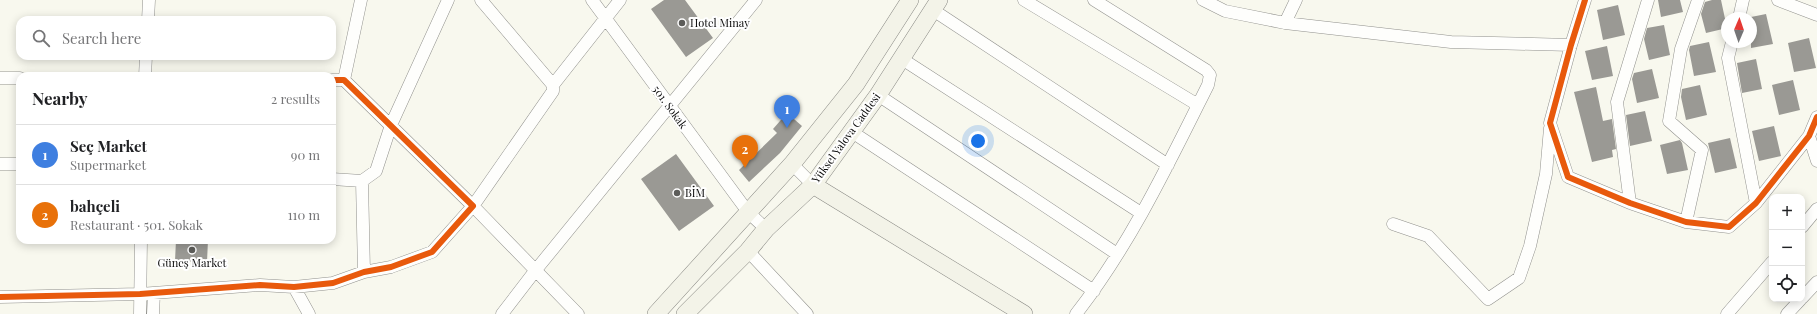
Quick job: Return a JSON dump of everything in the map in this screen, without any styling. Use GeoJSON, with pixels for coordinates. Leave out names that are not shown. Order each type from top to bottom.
{"type":"FeatureCollection","features":[{"type":"Feature","properties":{"kind":"main road"},"geometry":{"type":"LineString","coordinates":[[656,314],[792,164],[856,84],[910,0]]}},
{"type":"Feature","properties":{"kind":"main road","name":"Yüksel Yalova Caddesi"},"geometry":{"type":"LineString","coordinates":[[685,314],[748,251],[766,229],[813,184],[878,95],[936,5]]}},
{"type":"Feature","properties":{"kind":"main road"},"geometry":{"type":"LineString","coordinates":[[813,184],[1024,314]]}},
{"type":"Feature","properties":{"kind":"street"},"geometry":{"type":"LineString","coordinates":[[148,16],[149,0]]}},
{"type":"Feature","properties":{"kind":"street"},"geometry":{"type":"LineString","coordinates":[[344,80],[361,0]]}},
{"type":"Feature","properties":{"kind":"street"},"geometry":{"type":"LineString","coordinates":[[336,179],[362,180],[376,171],[391,125],[448,0]]}},
{"type":"Feature","properties":{"kind":"street"},"geometry":{"type":"LineString","coordinates":[[481,0],[553,86]]}},
{"type":"Feature","properties":{"kind":"street","name":"501. Sokak"},"geometry":{"type":"LineString","coordinates":[[592,0],[748,212],[766,229]]}},
{"type":"Feature","properties":{"kind":"street"},"geometry":{"type":"LineString","coordinates":[[0,297],[140,294],[260,285],[294,287],[333,283],[364,272],[391,267],[432,252],[473,206],[553,91],[553,86],[620,0]]}},
{"type":"Feature","properties":{"kind":"street"},"geometry":{"type":"LineString","coordinates":[[502,314],[535,271],[756,0]]}},
{"type":"Feature","properties":{"kind":"street"},"geometry":{"type":"LineString","coordinates":[[1024,0],[1198,105]]}},
{"type":"Feature","properties":{"kind":"street"},"geometry":{"type":"LineString","coordinates":[[1076,314],[1094,291],[1117,254],[1168,165],[1208,85],[1210,75],[1206,70],[1094,0]]}},
{"type":"Feature","properties":{"kind":"street"},"geometry":{"type":"LineString","coordinates":[[1203,0],[1225,11],[1285,23],[1451,42],[1571,45]]}},
{"type":"Feature","properties":{"kind":"street"},"geometry":{"type":"LineString","coordinates":[[1285,23],[1296,0]]}},
{"type":"Feature","properties":{"kind":"street"},"geometry":{"type":"LineString","coordinates":[[1393,224],[1428,236],[1488,299],[1519,278],[1530,246],[1546,174],[1550,123],[1585,0]]}},
{"type":"Feature","properties":{"kind":"street"},"geometry":{"type":"LineString","coordinates":[[1630,203],[1617,102],[1648,0]]}},
{"type":"Feature","properties":{"kind":"street"},"geometry":{"type":"LineString","coordinates":[[1686,222],[1702,150],[1669,120],[1681,49],[1698,0]]}},
{"type":"Feature","properties":{"kind":"street"},"geometry":{"type":"LineString","coordinates":[[1740,12],[1743,0]]}},
{"type":"Feature","properties":{"kind":"street"},"geometry":{"type":"LineString","coordinates":[[1778,0],[1817,15]]}},
{"type":"Feature","properties":{"kind":"street"},"geometry":{"type":"LineString","coordinates":[[936,5],[1168,165]]}},
{"type":"Feature","properties":{"kind":"street"},"geometry":{"type":"LineString","coordinates":[[1730,48],[1728,58],[1756,203]]}},
{"type":"Feature","properties":{"kind":"street"},"geometry":{"type":"LineString","coordinates":[[902,59],[1141,213]]}},
{"type":"Feature","properties":{"kind":"street"},"geometry":{"type":"LineString","coordinates":[[145,72],[146,60]]}},
{"type":"Feature","properties":{"kind":"street"},"geometry":{"type":"LineString","coordinates":[[0,78],[16,78]]}},
{"type":"Feature","properties":{"kind":"street"},"geometry":{"type":"LineString","coordinates":[[336,80],[344,80],[391,125],[473,206],[578,314]]}},
{"type":"Feature","properties":{"kind":"street"},"geometry":{"type":"LineString","coordinates":[[878,95],[1117,254]]}},
{"type":"Feature","properties":{"kind":"street"},"geometry":{"type":"LineString","coordinates":[[1550,123],[1568,177],[1630,203],[1686,222],[1729,227],[1756,203],[1809,136],[1817,117]]}},
{"type":"Feature","properties":{"kind":"street"},"geometry":{"type":"LineString","coordinates":[[852,132],[1094,291]]}},
{"type":"Feature","properties":{"kind":"street"},"geometry":{"type":"LineString","coordinates":[[1809,136],[1817,161]]}},
{"type":"Feature","properties":{"kind":"street"},"geometry":{"type":"LineString","coordinates":[[0,164],[16,164]]}},
{"type":"Feature","properties":{"kind":"street"},"geometry":{"type":"LineString","coordinates":[[792,164],[813,184]]}},
{"type":"Feature","properties":{"kind":"street"},"geometry":{"type":"LineString","coordinates":[[362,180],[364,272]]}},
{"type":"Feature","properties":{"kind":"street"},"geometry":{"type":"LineString","coordinates":[[1805,223],[1817,209]]}},
{"type":"Feature","properties":{"kind":"street"},"geometry":{"type":"LineString","coordinates":[[140,314],[141,244]]}},
{"type":"Feature","properties":{"kind":"street"},"geometry":{"type":"LineString","coordinates":[[748,251],[807,314]]}},
{"type":"Feature","properties":{"kind":"street"},"geometry":{"type":"LineString","coordinates":[[1727,314],[1769,265]]}},
{"type":"Feature","properties":{"kind":"street"},"geometry":{"type":"LineString","coordinates":[[1805,295],[1817,282]]}},
{"type":"Feature","properties":{"kind":"street"},"geometry":{"type":"LineString","coordinates":[[294,287],[309,314]]}},
{"type":"Feature","properties":{"kind":"street"},"geometry":{"type":"LineString","coordinates":[[153,314],[154,293]]}},
{"type":"Feature","properties":{"kind":"street"},"geometry":{"type":"LineString","coordinates":[[1787,314],[1798,302]]}},
{"type":"Feature","properties":{"kind":"building","name":"Hotel Minay"},"geometry":{"type":"Polygon","coordinates":[[[664,0],[685,0],[713,38],[686,57],[651,9],[664,0]]]}},
{"type":"Feature","properties":{"kind":"building"},"geometry":{"type":"Polygon","coordinates":[[[1658,0],[1680,0],[1683,12],[1661,17],[1658,0]]]}},
{"type":"Feature","properties":{"kind":"building"},"geometry":{"type":"Polygon","coordinates":[[[1721,0],[1724,12],[1721,12],[1721,29],[1706,33],[1701,14],[1705,2],[1721,0]]]}},
{"type":"Feature","properties":{"kind":"building"},"geometry":{"type":"Polygon","coordinates":[[[1618,5],[1625,35],[1603,40],[1597,10],[1618,5]]]}},
{"type":"Feature","properties":{"kind":"building"},"geometry":{"type":"Polygon","coordinates":[[[1766,14],[1773,44],[1757,47],[1757,16],[1766,14]]]}},
{"type":"Feature","properties":{"kind":"building"},"geometry":{"type":"Polygon","coordinates":[[[1664,25],[1670,55],[1649,60],[1644,39],[1647,28],[1664,25]]]}},
{"type":"Feature","properties":{"kind":"building"},"geometry":{"type":"Polygon","coordinates":[[[1809,38],[1816,68],[1794,72],[1788,43],[1809,38]]]}},
{"type":"Feature","properties":{"kind":"building"},"geometry":{"type":"Polygon","coordinates":[[[1709,42],[1716,72],[1694,76],[1689,50],[1690,46],[1709,42]]]}},
{"type":"Feature","properties":{"kind":"building"},"geometry":{"type":"Polygon","coordinates":[[[1607,46],[1613,76],[1592,80],[1585,51],[1607,46]]]}},
{"type":"Feature","properties":{"kind":"building"},"geometry":{"type":"Polygon","coordinates":[[[1756,59],[1762,89],[1742,93],[1737,63],[1756,59]]]}},
{"type":"Feature","properties":{"kind":"building"},"geometry":{"type":"Polygon","coordinates":[[[1652,69],[1659,98],[1637,103],[1632,79],[1634,73],[1652,69]]]}},
{"type":"Feature","properties":{"kind":"building"},"geometry":{"type":"Polygon","coordinates":[[[1793,80],[1800,110],[1779,115],[1772,85],[1793,80]]]}},
{"type":"Feature","properties":{"kind":"building"},"geometry":{"type":"Polygon","coordinates":[[[1700,85],[1707,115],[1686,120],[1681,97],[1682,89],[1700,85]]]}},
{"type":"Feature","properties":{"kind":"building"},"geometry":{"type":"Polygon","coordinates":[[[1596,87],[1603,121],[1612,119],[1616,149],[1612,150],[1613,157],[1592,162],[1574,92],[1596,87]]]}},
{"type":"Feature","properties":{"kind":"building"},"geometry":{"type":"Polygon","coordinates":[[[1645,111],[1652,141],[1630,146],[1626,115],[1645,111]]]}},
{"type":"Feature","properties":{"kind":"building"},"geometry":{"type":"Polygon","coordinates":[[[787,113],[802,126],[780,153],[749,182],[739,170],[777,133],[773,129],[787,113]]]}},
{"type":"Feature","properties":{"kind":"building"},"geometry":{"type":"Polygon","coordinates":[[[1774,126],[1781,156],[1759,161],[1752,131],[1774,126]]]}},
{"type":"Feature","properties":{"kind":"building"},"geometry":{"type":"Polygon","coordinates":[[[1730,138],[1737,168],[1715,173],[1708,143],[1730,138]]]}},
{"type":"Feature","properties":{"kind":"building"},"geometry":{"type":"Polygon","coordinates":[[[1680,140],[1688,170],[1667,174],[1660,145],[1680,140]]]}},
{"type":"Feature","properties":{"kind":"building"},"geometry":{"type":"Polygon","coordinates":[[[676,154],[714,206],[679,231],[641,179],[676,154]]]}},
{"type":"Feature","properties":{"kind":"building","name":"Güneş Market"},"geometry":{"type":"Polygon","coordinates":[[[176,244],[208,244],[207,262],[175,261],[176,244]]]}},
{"type":"Feature","properties":{"kind":"cycle path"},"geometry":{"type":"LineString","coordinates":[[1585,0],[1550,123],[1568,177],[1630,203],[1686,222],[1729,227],[1756,203],[1809,136],[1817,117]]}},
{"type":"Feature","properties":{"kind":"cycle path"},"geometry":{"type":"LineString","coordinates":[[0,297],[140,294],[260,285],[294,287],[333,283],[364,272],[391,267],[432,252],[473,206],[344,80],[336,80]]}},
{"type":"Feature","properties":{"kind":"place","name":"Hotel Minay"},"geometry":{"type":"Point","coordinates":[682,23]}},
{"type":"Feature","properties":{"kind":"place","name":"Seç Market"},"geometry":{"type":"Point","coordinates":[787,128]}},
{"type":"Feature","properties":{"kind":"place","name":"bahçeli"},"geometry":{"type":"Point","coordinates":[745,168]}},
{"type":"Feature","properties":{"kind":"place","name":"BİM"},"geometry":{"type":"Point","coordinates":[677,193]}},
{"type":"Feature","properties":{"kind":"place","name":"Güneş Market"},"geometry":{"type":"Point","coordinates":[192,250]}}]}
